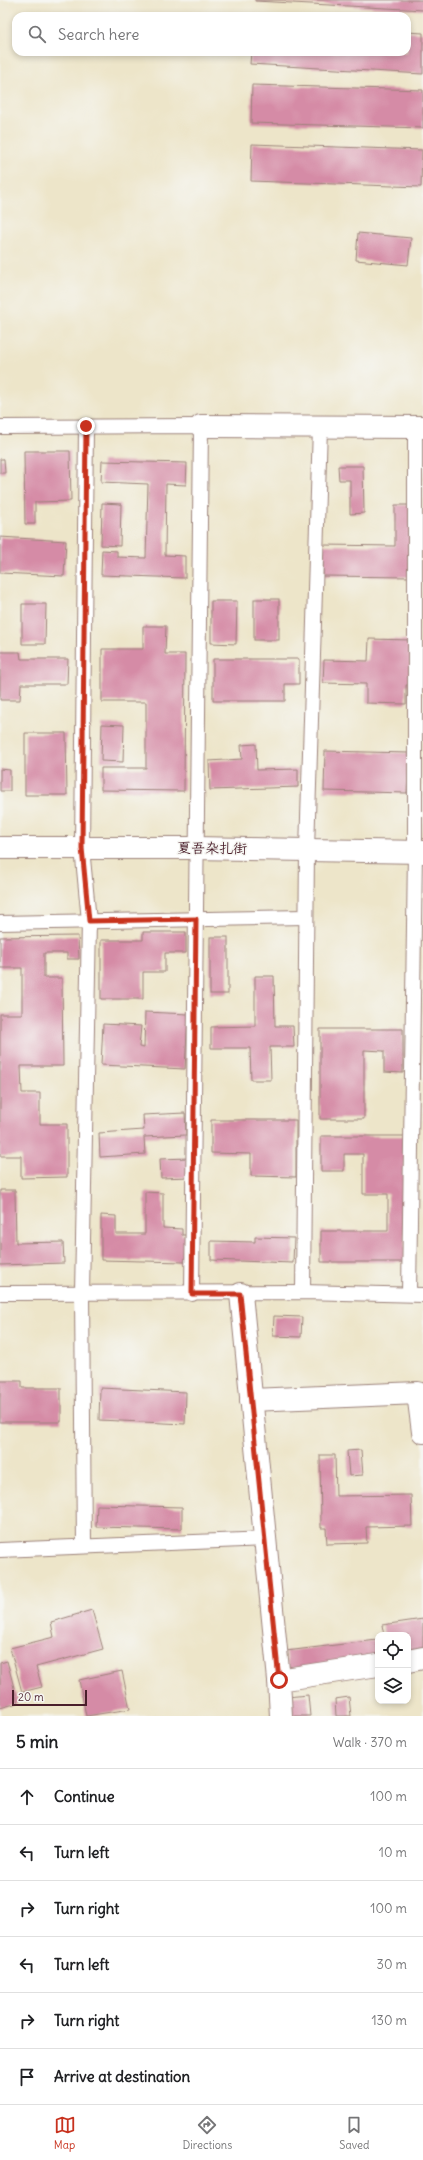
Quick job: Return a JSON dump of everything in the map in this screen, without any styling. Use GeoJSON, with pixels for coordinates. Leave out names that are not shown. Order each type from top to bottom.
{"type":"FeatureCollection","features":[{"type":"Feature","properties":{"kind":"street"},"geometry":{"type":"LineString","coordinates":[[201,426],[419,427]]}},
{"type":"Feature","properties":{"kind":"street","name":"夏吾杂扎街"},"geometry":{"type":"LineString","coordinates":[[0,848],[195,848],[419,852]]}},
{"type":"Feature","properties":{"kind":"street"},"geometry":{"type":"LineString","coordinates":[[240,1294],[279,1680],[281,1716]]}},
{"type":"Feature","properties":{"kind":"street"},"geometry":{"type":"LineString","coordinates":[[251,1400],[418,1393],[423,1432]]}},
{"type":"Feature","properties":{"kind":"street"},"geometry":{"type":"LineString","coordinates":[[411,1660],[423,1658]]}},
{"type":"Feature","properties":{"kind":"street"},"geometry":{"type":"LineString","coordinates":[[279,1680],[375,1665]]}},
{"type":"Feature","properties":{"kind":"lane"},"geometry":{"type":"LineString","coordinates":[[84,1546],[82,1293],[89,921],[82,848],[86,426]]}},
{"type":"Feature","properties":{"kind":"lane"},"geometry":{"type":"LineString","coordinates":[[0,427],[201,426],[195,848],[196,919],[192,1294]]}},
{"type":"Feature","properties":{"kind":"lane"},"geometry":{"type":"LineString","coordinates":[[304,1292],[307,850],[320,427]]}},
{"type":"Feature","properties":{"kind":"lane"},"geometry":{"type":"LineString","coordinates":[[408,1294],[419,852],[419,427]]}},
{"type":"Feature","properties":{"kind":"lane"},"geometry":{"type":"LineString","coordinates":[[0,922],[306,917]]}},
{"type":"Feature","properties":{"kind":"lane"},"geometry":{"type":"LineString","coordinates":[[0,1293],[240,1294],[304,1292],[423,1294]]}},
{"type":"Feature","properties":{"kind":"lane"},"geometry":{"type":"LineString","coordinates":[[0,1550],[265,1539]]}},
{"type":"Feature","properties":{"kind":"building"},"geometry":{"type":"Polygon","coordinates":[[[423,0],[423,10],[255,1],[423,0]]]}},
{"type":"Feature","properties":{"kind":"building"},"geometry":{"type":"Polygon","coordinates":[[[411,32],[423,33],[423,74],[250,64],[251,56],[411,56],[411,32]]]}},
{"type":"Feature","properties":{"kind":"building"},"geometry":{"type":"Polygon","coordinates":[[[252,85],[423,90],[423,128],[251,123],[252,85]]]}},
{"type":"Feature","properties":{"kind":"building"},"geometry":{"type":"Polygon","coordinates":[[[252,144],[422,150],[421,187],[251,181],[252,144]]]}},
{"type":"Feature","properties":{"kind":"building"},"geometry":{"type":"Polygon","coordinates":[[[358,233],[411,238],[408,265],[356,260],[358,233]]]}},
{"type":"Feature","properties":{"kind":"building"},"geometry":{"type":"Polygon","coordinates":[[[24,451],[70,451],[71,501],[35,502],[35,524],[25,524],[24,451]]]}},
{"type":"Feature","properties":{"kind":"building"},"geometry":{"type":"Polygon","coordinates":[[[0,459],[4,459],[5,473],[0,473],[0,459]]]}},
{"type":"Feature","properties":{"kind":"building"},"geometry":{"type":"Polygon","coordinates":[[[102,461],[187,463],[186,485],[166,484],[165,555],[185,556],[185,578],[101,575],[102,550],[117,551],[117,557],[146,558],[148,484],[101,482],[102,461]]]}},
{"type":"Feature","properties":{"kind":"building"},"geometry":{"type":"Polygon","coordinates":[[[338,466],[363,466],[364,513],[350,514],[350,480],[339,480],[338,466]]]}},
{"type":"Feature","properties":{"kind":"building"},"geometry":{"type":"Polygon","coordinates":[[[102,503],[121,504],[120,546],[101,545],[102,503]]]}},
{"type":"Feature","properties":{"kind":"building"},"geometry":{"type":"Polygon","coordinates":[[[395,505],[411,505],[411,577],[323,576],[323,545],[395,546],[395,505]]]}},
{"type":"Feature","properties":{"kind":"building"},"geometry":{"type":"Polygon","coordinates":[[[0,537],[66,541],[64,576],[0,573],[0,537]]]}},
{"type":"Feature","properties":{"kind":"building"},"geometry":{"type":"Polygon","coordinates":[[[254,599],[279,599],[279,640],[254,640],[254,599]]]}},
{"type":"Feature","properties":{"kind":"building"},"geometry":{"type":"Polygon","coordinates":[[[211,601],[237,601],[236,644],[211,643],[211,601]]]}},
{"type":"Feature","properties":{"kind":"building"},"geometry":{"type":"Polygon","coordinates":[[[22,604],[46,604],[45,644],[22,644],[22,604]]]}},
{"type":"Feature","properties":{"kind":"building"},"geometry":{"type":"Polygon","coordinates":[[[143,626],[166,626],[165,654],[185,654],[184,791],[101,790],[101,768],[146,768],[146,702],[102,702],[102,649],[143,649],[143,626]]]}},
{"type":"Feature","properties":{"kind":"building"},"geometry":{"type":"Polygon","coordinates":[[[369,639],[411,640],[410,685],[406,685],[406,704],[366,703],[366,684],[323,683],[324,660],[368,661],[369,639]]]}},
{"type":"Feature","properties":{"kind":"building"},"geometry":{"type":"Polygon","coordinates":[[[0,652],[20,652],[21,659],[68,659],[67,684],[21,684],[20,700],[0,700],[0,652]]]}},
{"type":"Feature","properties":{"kind":"building"},"geometry":{"type":"Polygon","coordinates":[[[213,659],[299,659],[299,684],[285,684],[285,701],[213,701],[213,659]]]}},
{"type":"Feature","properties":{"kind":"building"},"geometry":{"type":"Polygon","coordinates":[[[102,724],[124,725],[123,762],[101,761],[102,724]]]}},
{"type":"Feature","properties":{"kind":"building"},"geometry":{"type":"Polygon","coordinates":[[[25,733],[66,733],[67,795],[25,795],[25,733]]]}},
{"type":"Feature","properties":{"kind":"building"},"geometry":{"type":"Polygon","coordinates":[[[256,744],[257,770],[298,769],[298,787],[210,790],[209,761],[242,759],[241,745],[256,744]]]}},
{"type":"Feature","properties":{"kind":"building"},"geometry":{"type":"Polygon","coordinates":[[[325,751],[409,753],[407,793],[324,791],[325,751]]]}},
{"type":"Feature","properties":{"kind":"building"},"geometry":{"type":"Polygon","coordinates":[[[0,769],[10,770],[10,791],[0,791],[0,769]]]}},
{"type":"Feature","properties":{"kind":"building"},"geometry":{"type":"Polygon","coordinates":[[[143,932],[186,932],[186,953],[165,953],[165,972],[143,972],[143,999],[101,999],[101,940],[143,940],[143,932]]]}},
{"type":"Feature","properties":{"kind":"building"},"geometry":{"type":"Polygon","coordinates":[[[78,936],[79,959],[67,959],[67,953],[44,953],[44,978],[62,978],[63,1066],[21,1066],[22,1093],[40,1093],[40,1124],[67,1124],[67,1177],[21,1178],[21,1156],[0,1156],[0,1014],[22,1014],[22,968],[0,968],[0,937],[78,936]]]}},
{"type":"Feature","properties":{"kind":"building"},"geometry":{"type":"Polygon","coordinates":[[[210,937],[228,937],[228,994],[210,994],[210,937]]]}},
{"type":"Feature","properties":{"kind":"building"},"geometry":{"type":"Polygon","coordinates":[[[255,976],[274,976],[275,1026],[293,1026],[294,1047],[270,1047],[271,1080],[251,1080],[250,1048],[211,1048],[211,1027],[255,1026],[255,976]]]}},
{"type":"Feature","properties":{"kind":"building"},"geometry":{"type":"Polygon","coordinates":[[[145,1012],[188,1014],[185,1069],[101,1065],[103,1024],[141,1026],[139,1047],[144,1048],[145,1012]]]}},
{"type":"Feature","properties":{"kind":"building"},"geometry":{"type":"Polygon","coordinates":[[[320,1029],[403,1029],[403,1073],[384,1072],[384,1051],[364,1050],[364,1119],[320,1119],[320,1029]]]}},
{"type":"Feature","properties":{"kind":"building"},"geometry":{"type":"Polygon","coordinates":[[[185,1113],[186,1135],[144,1137],[145,1154],[100,1157],[99,1133],[144,1130],[143,1115],[185,1113]]]}},
{"type":"Feature","properties":{"kind":"building"},"geometry":{"type":"Polygon","coordinates":[[[211,1120],[296,1120],[296,1177],[251,1176],[251,1154],[211,1153],[211,1120]]]}},
{"type":"Feature","properties":{"kind":"building"},"geometry":{"type":"Polygon","coordinates":[[[321,1136],[405,1136],[405,1262],[321,1262],[321,1231],[388,1231],[388,1194],[363,1194],[363,1154],[344,1154],[344,1171],[321,1171],[321,1136]]]}},
{"type":"Feature","properties":{"kind":"building"},"geometry":{"type":"Polygon","coordinates":[[[189,1158],[190,1177],[161,1178],[160,1159],[189,1158]]]}},
{"type":"Feature","properties":{"kind":"building"},"geometry":{"type":"Polygon","coordinates":[[[0,1190],[15,1190],[16,1243],[63,1242],[64,1263],[0,1265],[0,1190]]]}},
{"type":"Feature","properties":{"kind":"building"},"geometry":{"type":"Polygon","coordinates":[[[145,1192],[163,1193],[163,1228],[182,1229],[182,1235],[186,1235],[185,1262],[101,1260],[101,1215],[116,1216],[116,1234],[145,1234],[145,1192]]]}},
{"type":"Feature","properties":{"kind":"building"},"geometry":{"type":"Polygon","coordinates":[[[255,1237],[294,1238],[293,1263],[211,1260],[211,1241],[255,1242],[255,1237]]]}},
{"type":"Feature","properties":{"kind":"building"},"geometry":{"type":"Polygon","coordinates":[[[274,1316],[302,1317],[301,1337],[273,1336],[274,1316]]]}},
{"type":"Feature","properties":{"kind":"building"},"geometry":{"type":"Polygon","coordinates":[[[0,1381],[22,1381],[22,1388],[61,1388],[61,1422],[0,1422],[0,1381]]]}},
{"type":"Feature","properties":{"kind":"building"},"geometry":{"type":"Polygon","coordinates":[[[100,1388],[186,1392],[185,1424],[99,1420],[100,1388]]]}},
{"type":"Feature","properties":{"kind":"building"},"geometry":{"type":"Polygon","coordinates":[[[361,1450],[363,1475],[349,1476],[347,1451],[361,1450]]]}},
{"type":"Feature","properties":{"kind":"building"},"geometry":{"type":"Polygon","coordinates":[[[320,1455],[335,1455],[336,1496],[411,1495],[412,1526],[366,1527],[367,1543],[327,1544],[326,1528],[321,1528],[320,1455]]]}},
{"type":"Feature","properties":{"kind":"building"},"geometry":{"type":"Polygon","coordinates":[[[97,1505],[182,1507],[182,1529],[96,1527],[97,1505]]]}},
{"type":"Feature","properties":{"kind":"building"},"geometry":{"type":"Polygon","coordinates":[[[92,1610],[103,1649],[36,1667],[42,1687],[22,1692],[10,1648],[54,1637],[51,1622],[92,1610]]]}},
{"type":"Feature","properties":{"kind":"building"},"geometry":{"type":"Polygon","coordinates":[[[423,1619],[423,1653],[411,1655],[411,1632],[383,1632],[382,1625],[423,1619]]]}},
{"type":"Feature","properties":{"kind":"building"},"geometry":{"type":"Polygon","coordinates":[[[375,1640],[375,1661],[288,1671],[286,1651],[375,1640]]]}},
{"type":"Feature","properties":{"kind":"building"},"geometry":{"type":"Polygon","coordinates":[[[7,1661],[18,1703],[0,1708],[0,1663],[7,1661]]]}},
{"type":"Feature","properties":{"kind":"building"},"geometry":{"type":"Polygon","coordinates":[[[122,1671],[130,1709],[86,1716],[79,1680],[122,1671]]]}},
{"type":"Feature","properties":{"kind":"building"},"geometry":{"type":"Polygon","coordinates":[[[308,1695],[310,1716],[288,1716],[287,1697],[308,1695]]]}},
{"type":"Feature","properties":{"kind":"building"},"geometry":{"type":"Polygon","coordinates":[[[349,1697],[351,1716],[336,1716],[335,1699],[349,1697]]]}},
{"type":"Feature","properties":{"kind":"route"},"geometry":{"type":"LineString","coordinates":[[86,426],[82,848],[89,921],[196,919],[192,1294],[240,1294],[279,1680]]}}]}
